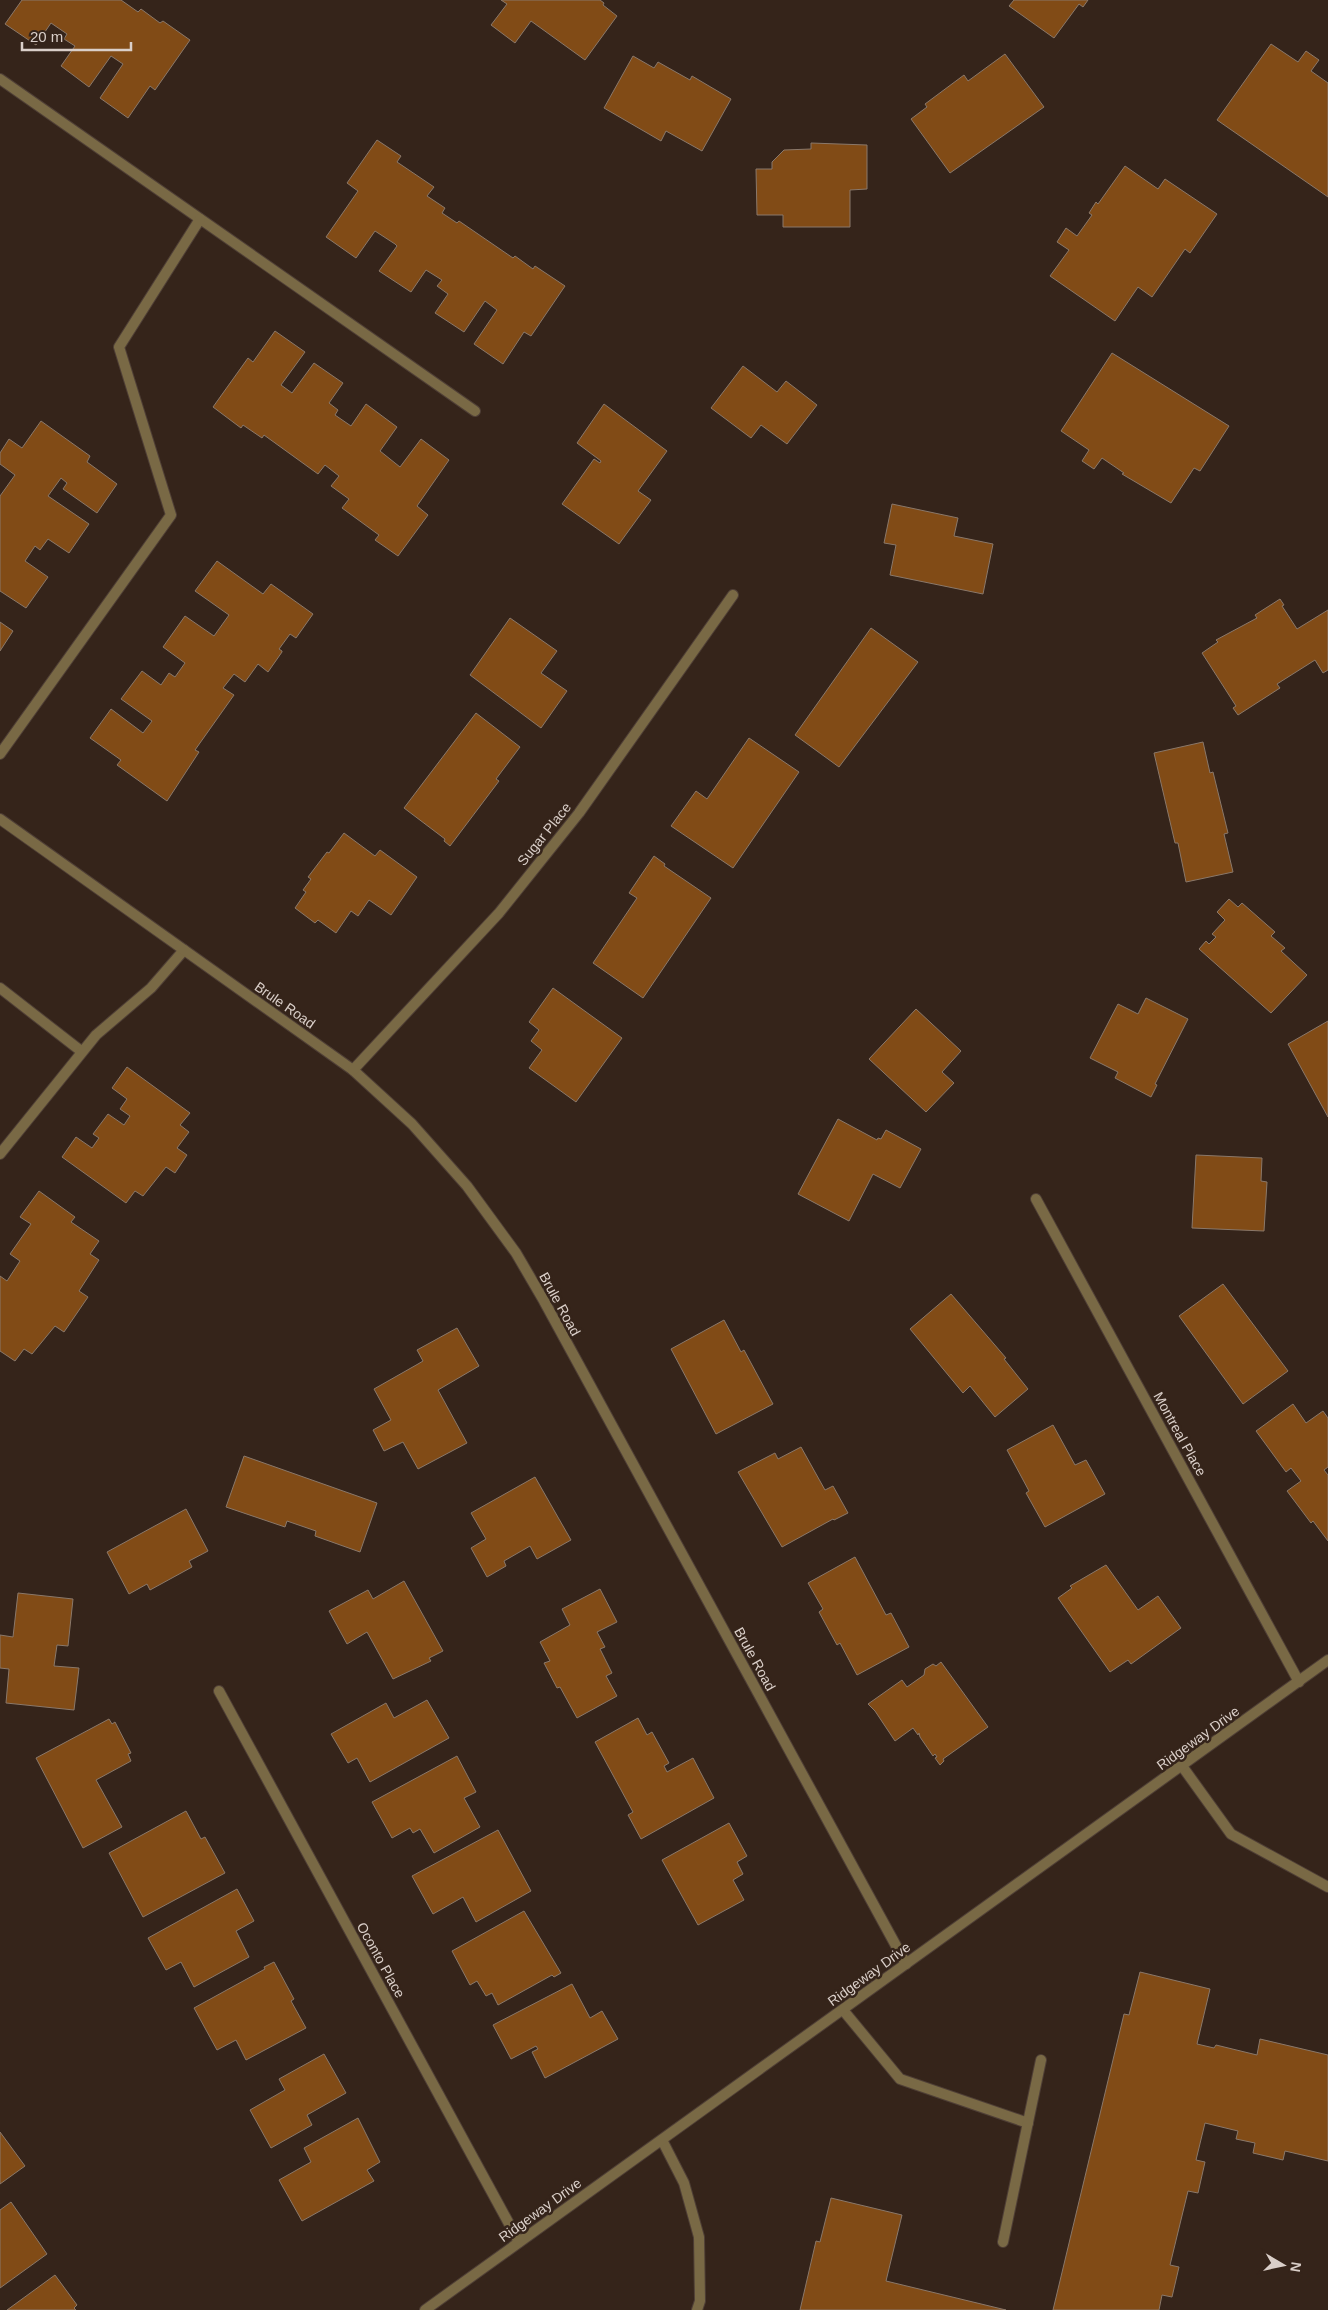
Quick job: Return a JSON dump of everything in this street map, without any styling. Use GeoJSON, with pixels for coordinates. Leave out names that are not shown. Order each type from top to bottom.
{"type":"FeatureCollection","features":[{"type":"Feature","properties":{"kind":"street"},"geometry":{"type":"LineString","coordinates":[[0,79],[475,411]]}},
{"type":"Feature","properties":{"kind":"street"},"geometry":{"type":"LineString","coordinates":[[0,754],[171,515],[119,347],[200,219]]}},
{"type":"Feature","properties":{"kind":"street","name":"Sugar Place"},"geometry":{"type":"LineString","coordinates":[[352,1070],[498,913],[579,813],[733,595]]}},
{"type":"Feature","properties":{"kind":"street","name":"Brule Road"},"geometry":{"type":"LineString","coordinates":[[0,819],[352,1070],[419,1131],[468,1186],[516,1254],[558,1327],[906,1964]]}},
{"type":"Feature","properties":{"kind":"street"},"geometry":{"type":"LineString","coordinates":[[0,1154],[96,1035],[151,988],[184,950]]}},
{"type":"Feature","properties":{"kind":"street"},"geometry":{"type":"LineString","coordinates":[[0,988],[81,1052]]}},
{"type":"Feature","properties":{"kind":"street","name":"Montreal Place"},"geometry":{"type":"LineString","coordinates":[[1036,1199],[1299,1682]]}},
{"type":"Feature","properties":{"kind":"street","name":"Ridgeway Drive"},"geometry":{"type":"LineString","coordinates":[[425,2310],[1328,1660]]}},
{"type":"Feature","properties":{"kind":"street","name":"Oconto Place"},"geometry":{"type":"LineString","coordinates":[[219,1691],[519,2242]]}},
{"type":"Feature","properties":{"kind":"street"},"geometry":{"type":"LineString","coordinates":[[1182,1766],[1231,1834],[1328,1887]]}},
{"type":"Feature","properties":{"kind":"street"},"geometry":{"type":"LineString","coordinates":[[843,2010],[900,2079],[1028,2123]]}},
{"type":"Feature","properties":{"kind":"street"},"geometry":{"type":"LineString","coordinates":[[1002,2242],[1041,2060]]}},
{"type":"Feature","properties":{"kind":"street"},"geometry":{"type":"LineString","coordinates":[[662,2140],[684,2183],[699,2237],[700,2301],[698,2310]]}},
{"type":"Feature","properties":{"kind":"building"},"geometry":{"type":"Polygon","coordinates":[[[22,0],[121,0],[138,12],[141,9],[160,23],[163,21],[190,40],[155,90],[150,86],[128,118],[100,98],[123,64],[111,56],[89,87],[61,66],[75,46],[64,39],[67,34],[51,23],[36,45],[5,24],[22,0]]]}},
{"type":"Feature","properties":{"kind":"building"},"geometry":{"type":"Polygon","coordinates":[[[501,0],[600,0],[604,3],[603,5],[617,16],[585,60],[531,21],[515,43],[491,25],[507,4],[501,0]]]}},
{"type":"Feature","properties":{"kind":"building"},"geometry":{"type":"Polygon","coordinates":[[[1014,0],[1088,0],[1083,7],[1079,4],[1054,38],[1009,6],[1014,0]]]}},
{"type":"Feature","properties":{"kind":"building"},"geometry":{"type":"Polygon","coordinates":[[[1271,44],[1298,62],[1306,51],[1319,60],[1311,71],[1328,83],[1328,197],[1217,120],[1271,44]]]}},
{"type":"Feature","properties":{"kind":"building"},"geometry":{"type":"Polygon","coordinates":[[[1005,54],[1044,107],[950,173],[911,119],[927,107],[925,104],[964,75],[968,81],[1005,54]]]}},
{"type":"Feature","properties":{"kind":"building"},"geometry":{"type":"Polygon","coordinates":[[[633,56],[654,68],[658,62],[690,80],[692,76],[731,99],[702,151],[666,131],[661,141],[604,108],[633,56]]]}},
{"type":"Feature","properties":{"kind":"building"},"geometry":{"type":"Polygon","coordinates":[[[377,140],[401,156],[397,162],[434,187],[427,196],[445,208],[442,213],[457,223],[459,221],[513,258],[515,256],[533,269],[535,266],[565,286],[531,336],[524,332],[503,364],[474,344],[497,310],[485,301],[464,332],[435,313],[448,294],[437,286],[442,280],[426,270],[411,292],[379,271],[397,246],[395,244],[375,231],[356,258],[326,237],[358,191],[347,183],[377,140]]]}},
{"type":"Feature","properties":{"kind":"building"},"geometry":{"type":"Polygon","coordinates":[[[811,143],[867,145],[867,189],[850,190],[850,227],[783,227],[783,215],[757,215],[756,169],[772,169],[772,162],[784,150],[811,149],[811,143]]]}},
{"type":"Feature","properties":{"kind":"building"},"geometry":{"type":"Polygon","coordinates":[[[1125,166],[1158,189],[1165,179],[1217,214],[1190,253],[1185,249],[1152,297],[1138,287],[1115,321],[1050,276],[1069,250],[1057,242],[1066,228],[1077,236],[1092,215],[1089,213],[1096,202],[1098,204],[1125,166]]]}},
{"type":"Feature","properties":{"kind":"building"},"geometry":{"type":"Polygon","coordinates":[[[275,331],[305,352],[281,385],[292,393],[314,363],[343,383],[329,403],[338,410],[335,415],[351,426],[366,404],[397,427],[380,451],[400,467],[421,439],[449,460],[417,506],[428,515],[398,556],[375,540],[379,535],[342,508],[349,499],[331,486],[339,476],[325,465],[318,474],[264,435],[262,438],[243,425],[241,428],[213,407],[248,358],[253,362],[275,331]]]}},
{"type":"Feature","properties":{"kind":"building"},"geometry":{"type":"Polygon","coordinates":[[[1112,353],[1229,426],[1200,471],[1194,468],[1171,503],[1122,474],[1124,473],[1102,458],[1094,469],[1082,461],[1089,450],[1061,431],[1112,353]]]}},
{"type":"Feature","properties":{"kind":"building"},"geometry":{"type":"Polygon","coordinates":[[[743,366],[777,392],[786,381],[817,405],[787,444],[761,425],[751,438],[711,408],[743,366]]]}},
{"type":"Feature","properties":{"kind":"building"},"geometry":{"type":"Polygon","coordinates":[[[604,404],[667,451],[638,491],[651,500],[619,544],[562,504],[594,459],[600,463],[601,461],[577,443],[604,404]]]}},
{"type":"Feature","properties":{"kind":"building"},"geometry":{"type":"Polygon","coordinates":[[[41,421],[90,456],[87,462],[117,484],[97,513],[63,489],[67,483],[61,478],[48,496],[89,524],[69,553],[48,539],[40,550],[35,546],[25,561],[48,577],[26,608],[0,591],[0,496],[15,475],[0,464],[0,453],[9,439],[22,448],[41,421]]]}},
{"type":"Feature","properties":{"kind":"building"},"geometry":{"type":"Polygon","coordinates":[[[892,504],[958,518],[954,536],[993,544],[983,594],[890,575],[896,545],[884,543],[892,504]]]}},
{"type":"Feature","properties":{"kind":"building"},"geometry":{"type":"Polygon","coordinates":[[[217,561],[263,594],[271,584],[313,614],[296,638],[290,634],[279,649],[282,652],[268,672],[258,664],[245,682],[234,674],[223,688],[234,695],[195,750],[199,752],[167,801],[117,765],[121,760],[90,738],[111,709],[143,733],[152,721],[121,699],[142,671],[161,685],[169,673],[175,677],[185,663],[163,647],[185,616],[214,636],[229,615],[195,591],[217,561]]]}},
{"type":"Feature","properties":{"kind":"building"},"geometry":{"type":"Polygon","coordinates":[[[1280,599],[1284,605],[1282,606],[1297,629],[1328,610],[1328,670],[1323,673],[1315,660],[1277,684],[1280,688],[1238,715],[1233,708],[1236,706],[1202,653],[1218,642],[1216,640],[1257,618],[1255,615],[1280,599]]]}},
{"type":"Feature","properties":{"kind":"building"},"geometry":{"type":"Polygon","coordinates":[[[510,618],[557,651],[541,673],[567,691],[541,728],[470,675],[510,618]]]}},
{"type":"Feature","properties":{"kind":"building"},"geometry":{"type":"Polygon","coordinates":[[[0,622],[13,631],[0,651],[0,622]]]}},
{"type":"Feature","properties":{"kind":"building"},"geometry":{"type":"Polygon","coordinates":[[[871,628],[918,662],[839,767],[795,735],[871,628]]]}},
{"type":"Feature","properties":{"kind":"building"},"geometry":{"type":"Polygon","coordinates":[[[476,713],[520,747],[496,779],[499,781],[450,846],[444,841],[445,839],[404,808],[476,713]]]}},
{"type":"Feature","properties":{"kind":"building"},"geometry":{"type":"Polygon","coordinates":[[[749,738],[799,772],[733,868],[671,826],[696,791],[707,799],[749,738]]]}},
{"type":"Feature","properties":{"kind":"building"},"geometry":{"type":"Polygon","coordinates":[[[1203,742],[1210,773],[1213,772],[1228,833],[1224,834],[1233,872],[1186,882],[1178,843],[1175,843],[1154,753],[1203,742]]]}},
{"type":"Feature","properties":{"kind":"building"},"geometry":{"type":"Polygon","coordinates":[[[344,833],[375,856],[380,850],[417,877],[391,915],[369,900],[358,916],[351,911],[336,933],[318,920],[315,923],[295,908],[306,892],[303,890],[311,879],[308,877],[344,833]]]}},
{"type":"Feature","properties":{"kind":"building"},"geometry":{"type":"Polygon","coordinates":[[[654,856],[665,864],[664,866],[711,898],[643,998],[593,963],[637,898],[629,893],[654,856]]]}},
{"type":"Feature","properties":{"kind":"building"},"geometry":{"type":"Polygon","coordinates":[[[1229,899],[1238,907],[1242,903],[1275,932],[1271,936],[1285,948],[1281,951],[1307,975],[1271,1013],[1199,949],[1206,941],[1209,944],[1216,937],[1212,934],[1225,920],[1217,912],[1229,899]]]}},
{"type":"Feature","properties":{"kind":"building"},"geometry":{"type":"Polygon","coordinates":[[[553,988],[622,1038],[576,1102],[529,1068],[542,1050],[531,1041],[539,1030],[529,1022],[553,988]]]}},
{"type":"Feature","properties":{"kind":"building"},"geometry":{"type":"Polygon","coordinates":[[[1146,998],[1188,1019],[1155,1084],[1157,1085],[1151,1097],[1115,1078],[1118,1072],[1090,1058],[1118,1004],[1138,1014],[1146,998]]]}},
{"type":"Feature","properties":{"kind":"building"},"geometry":{"type":"Polygon","coordinates":[[[916,1009],[961,1051],[942,1072],[954,1083],[926,1112],[869,1059],[916,1009]]]}},
{"type":"Feature","properties":{"kind":"building"},"geometry":{"type":"Polygon","coordinates":[[[1328,1021],[1328,1117],[1288,1044],[1328,1021]]]}},
{"type":"Feature","properties":{"kind":"building"},"geometry":{"type":"Polygon","coordinates":[[[127,1067],[190,1113],[180,1125],[189,1132],[177,1148],[187,1155],[175,1173],[166,1167],[143,1196],[135,1191],[126,1203],[62,1157],[76,1137],[92,1148],[99,1138],[93,1134],[108,1114],[124,1125],[130,1116],[120,1109],[127,1099],[112,1088],[127,1067]]]}},
{"type":"Feature","properties":{"kind":"building"},"geometry":{"type":"Polygon","coordinates":[[[838,1119],[877,1140],[878,1138],[881,1139],[886,1130],[921,1149],[900,1188],[873,1174],[849,1221],[798,1194],[838,1119]]]}},
{"type":"Feature","properties":{"kind":"building"},"geometry":{"type":"Polygon","coordinates":[[[1196,1155],[1262,1158],[1261,1181],[1267,1182],[1264,1231],[1192,1228],[1196,1155]]]}},
{"type":"Feature","properties":{"kind":"building"},"geometry":{"type":"Polygon","coordinates":[[[39,1191],[75,1217],[71,1222],[99,1241],[90,1254],[99,1260],[79,1291],[88,1297],[64,1332],[55,1326],[32,1354],[24,1349],[15,1361],[0,1351],[0,1276],[7,1281],[20,1261],[10,1254],[31,1224],[20,1217],[39,1191]]]}},
{"type":"Feature","properties":{"kind":"building"},"geometry":{"type":"Polygon","coordinates":[[[1223,1284],[1288,1371],[1243,1404],[1179,1316],[1223,1284]]]}},
{"type":"Feature","properties":{"kind":"building"},"geometry":{"type":"Polygon","coordinates":[[[951,1294],[1006,1358],[1004,1359],[1028,1389],[995,1417],[970,1386],[963,1393],[910,1329],[951,1294]]]}},
{"type":"Feature","properties":{"kind":"building"},"geometry":{"type":"Polygon","coordinates":[[[724,1320],[741,1352],[744,1350],[773,1404],[716,1434],[671,1349],[724,1320]]]}},
{"type":"Feature","properties":{"kind":"building"},"geometry":{"type":"Polygon","coordinates":[[[457,1328],[479,1366],[438,1390],[467,1443],[418,1469],[403,1442],[384,1451],[373,1430],[391,1420],[374,1389],[423,1361],[417,1350],[457,1328]]]}},
{"type":"Feature","properties":{"kind":"building"},"geometry":{"type":"Polygon","coordinates":[[[1293,1404],[1306,1423],[1323,1411],[1328,1418],[1328,1467],[1324,1470],[1328,1475],[1328,1541],[1313,1521],[1311,1523],[1287,1491],[1301,1481],[1291,1468],[1286,1472],[1256,1431],[1293,1404]]]}},
{"type":"Feature","properties":{"kind":"building"},"geometry":{"type":"Polygon","coordinates":[[[1053,1425],[1075,1465],[1086,1460],[1105,1494],[1045,1527],[1026,1493],[1029,1491],[1007,1450],[1053,1425]]]}},
{"type":"Feature","properties":{"kind":"building"},"geometry":{"type":"Polygon","coordinates":[[[801,1447],[825,1490],[833,1486],[848,1513],[833,1519],[782,1547],[738,1472],[775,1453],[778,1459],[801,1447]]]}},
{"type":"Feature","properties":{"kind":"building"},"geometry":{"type":"Polygon","coordinates":[[[244,1456],[377,1503],[360,1552],[315,1536],[316,1531],[287,1521],[285,1527],[226,1507],[244,1456]]]}},
{"type":"Feature","properties":{"kind":"building"},"geometry":{"type":"Polygon","coordinates":[[[535,1477],[571,1540],[537,1559],[530,1546],[504,1561],[506,1566],[487,1577],[471,1548],[486,1539],[471,1513],[535,1477]]]}},
{"type":"Feature","properties":{"kind":"building"},"geometry":{"type":"Polygon","coordinates":[[[186,1509],[208,1551],[189,1561],[192,1567],[150,1590],[147,1584],[129,1594],[107,1552],[186,1509]]]}},
{"type":"Feature","properties":{"kind":"building"},"geometry":{"type":"Polygon","coordinates":[[[855,1557],[886,1615],[891,1613],[909,1647],[857,1675],[840,1643],[837,1645],[819,1612],[823,1609],[808,1583],[855,1557]]]}},
{"type":"Feature","properties":{"kind":"building"},"geometry":{"type":"Polygon","coordinates":[[[1106,1565],[1138,1610],[1158,1596],[1181,1628],[1131,1664],[1128,1660],[1110,1672],[1058,1598],[1072,1588],[1070,1586],[1106,1565]]]}},
{"type":"Feature","properties":{"kind":"building"},"geometry":{"type":"Polygon","coordinates":[[[404,1581],[443,1651],[429,1658],[431,1661],[393,1679],[367,1632],[347,1644],[329,1611],[368,1590],[373,1599],[404,1581]]]}},
{"type":"Feature","properties":{"kind":"building"},"geometry":{"type":"Polygon","coordinates":[[[600,1589],[617,1622],[597,1632],[605,1647],[600,1649],[612,1673],[606,1676],[617,1696],[577,1718],[560,1687],[557,1688],[544,1663],[550,1661],[540,1642],[570,1625],[562,1609],[600,1589]]]}},
{"type":"Feature","properties":{"kind":"building"},"geometry":{"type":"Polygon","coordinates":[[[18,1593],[73,1599],[68,1646],[57,1645],[54,1666],[79,1668],[74,1710],[6,1703],[9,1669],[0,1668],[0,1635],[13,1637],[18,1593]]]}},
{"type":"Feature","properties":{"kind":"building"},"geometry":{"type":"Polygon","coordinates":[[[941,1662],[988,1727],[943,1759],[944,1761],[940,1765],[935,1758],[937,1757],[935,1754],[933,1756],[919,1733],[918,1735],[913,1728],[895,1741],[875,1711],[868,1704],[902,1680],[907,1687],[924,1675],[925,1669],[933,1664],[936,1666],[941,1662]]]}},
{"type":"Feature","properties":{"kind":"building"},"geometry":{"type":"Polygon","coordinates":[[[427,1700],[449,1738],[370,1782],[357,1758],[348,1763],[331,1734],[386,1703],[394,1718],[427,1700]]]}},
{"type":"Feature","properties":{"kind":"building"},"geometry":{"type":"Polygon","coordinates":[[[638,1718],[647,1735],[652,1732],[669,1763],[664,1766],[667,1772],[693,1758],[714,1798],[641,1839],[628,1815],[633,1812],[595,1742],[638,1718]]]}},
{"type":"Feature","properties":{"kind":"building"},"geometry":{"type":"Polygon","coordinates":[[[109,1719],[112,1724],[115,1722],[131,1753],[128,1754],[131,1761],[96,1780],[122,1827],[83,1848],[36,1758],[109,1719]]]}},
{"type":"Feature","properties":{"kind":"building"},"geometry":{"type":"Polygon","coordinates":[[[457,1756],[476,1792],[464,1798],[480,1827],[434,1853],[420,1829],[413,1833],[410,1828],[392,1838],[372,1802],[457,1756]]]}},
{"type":"Feature","properties":{"kind":"building"},"geometry":{"type":"Polygon","coordinates":[[[186,1811],[201,1839],[205,1837],[225,1873],[143,1917],[109,1853],[186,1811]]]}},
{"type":"Feature","properties":{"kind":"building"},"geometry":{"type":"Polygon","coordinates":[[[729,1823],[747,1856],[737,1862],[743,1874],[733,1880],[744,1900],[698,1925],[662,1860],[729,1823]]]}},
{"type":"Feature","properties":{"kind":"building"},"geometry":{"type":"Polygon","coordinates":[[[498,1830],[531,1891],[476,1922],[463,1897],[433,1914],[412,1876],[498,1830]]]}},
{"type":"Feature","properties":{"kind":"building"},"geometry":{"type":"Polygon","coordinates":[[[237,1889],[254,1921],[236,1931],[249,1957],[194,1987],[181,1962],[166,1970],[148,1938],[237,1889]]]}},
{"type":"Feature","properties":{"kind":"building"},"geometry":{"type":"Polygon","coordinates":[[[524,1911],[561,1973],[554,1977],[552,1975],[498,2005],[492,1993],[486,1996],[477,1981],[470,1985],[452,1951],[524,1911]]]}},
{"type":"Feature","properties":{"kind":"building"},"geometry":{"type":"Polygon","coordinates":[[[274,1962],[294,1999],[291,2001],[306,2028],[246,2060],[236,2040],[217,2050],[194,2008],[265,1969],[264,1967],[274,1962]]]}},
{"type":"Feature","properties":{"kind":"building"},"geometry":{"type":"Polygon","coordinates":[[[1140,1972],[1210,1989],[1197,2044],[1214,2048],[1216,2045],[1257,2055],[1260,2039],[1328,2055],[1328,2161],[1285,2151],[1283,2160],[1253,2153],[1255,2143],[1236,2139],[1238,2131],[1205,2123],[1196,2160],[1205,2162],[1198,2193],[1188,2191],[1170,2265],[1179,2267],[1172,2297],[1162,2295],[1159,2310],[1053,2310],[1124,2014],[1129,2015],[1140,1972]]]}},
{"type":"Feature","properties":{"kind":"building"},"geometry":{"type":"Polygon","coordinates":[[[572,1984],[590,2018],[602,2011],[618,2039],[545,2078],[532,2052],[538,2049],[536,2046],[511,2059],[493,2025],[572,1984]]]}},
{"type":"Feature","properties":{"kind":"building"},"geometry":{"type":"Polygon","coordinates":[[[324,2054],[346,2093],[307,2115],[312,2125],[271,2148],[250,2110],[285,2090],[279,2079],[324,2054]]]}},
{"type":"Feature","properties":{"kind":"building"},"geometry":{"type":"Polygon","coordinates":[[[358,2118],[380,2162],[367,2170],[374,2181],[302,2221],[279,2180],[311,2162],[304,2148],[358,2118]]]}},
{"type":"Feature","properties":{"kind":"building"},"geometry":{"type":"Polygon","coordinates":[[[0,2132],[25,2166],[0,2184],[0,2132]]]}},
{"type":"Feature","properties":{"kind":"building"},"geometry":{"type":"Polygon","coordinates":[[[831,2198],[902,2215],[886,2281],[1006,2310],[800,2310],[816,2241],[820,2242],[831,2198]]]}},
{"type":"Feature","properties":{"kind":"building"},"geometry":{"type":"Polygon","coordinates":[[[11,2202],[47,2254],[0,2288],[0,2210],[11,2202]]]}},
{"type":"Feature","properties":{"kind":"building"},"geometry":{"type":"Polygon","coordinates":[[[55,2275],[77,2305],[74,2308],[76,2310],[7,2310],[55,2275]]]}}]}
